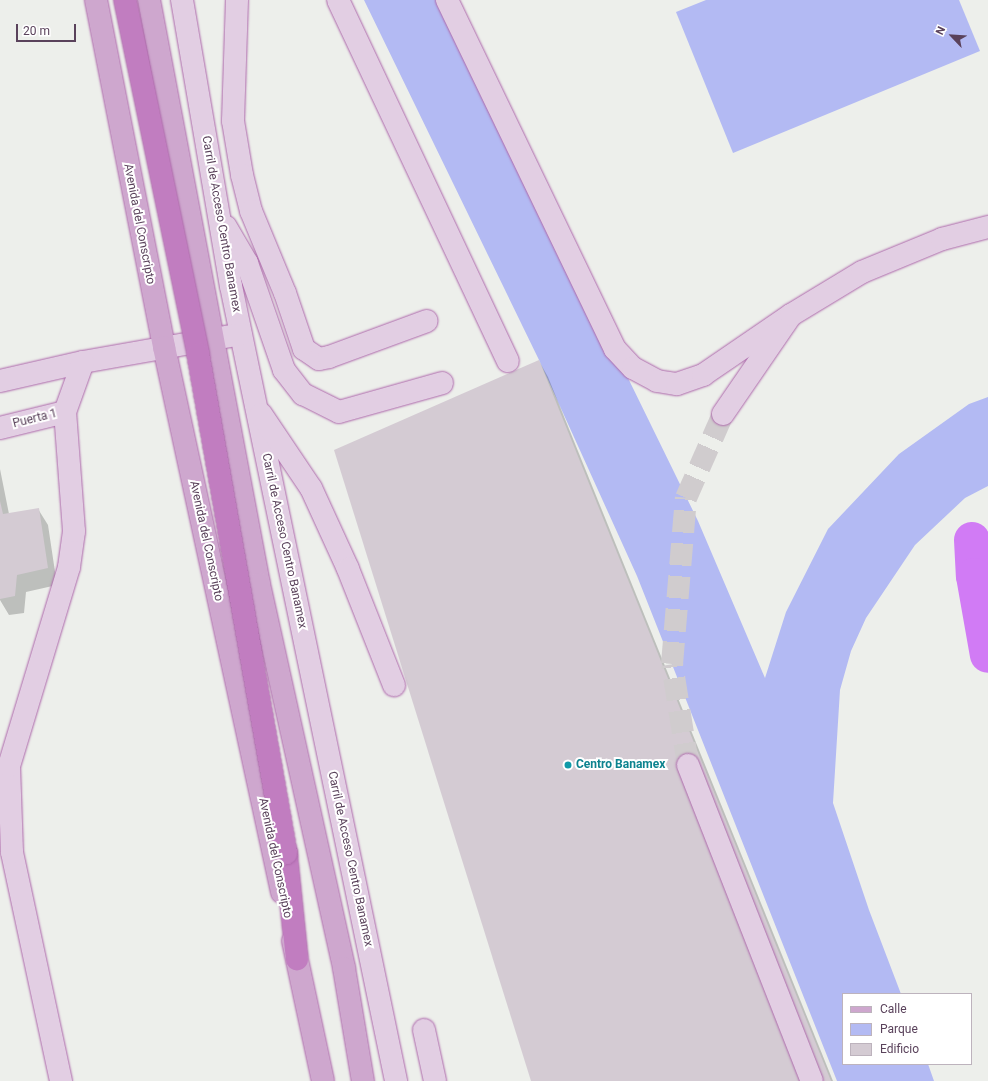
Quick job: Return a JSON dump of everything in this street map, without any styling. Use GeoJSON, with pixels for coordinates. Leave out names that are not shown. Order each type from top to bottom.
{"type":"FeatureCollection","features":[{"type":"Feature","properties":{"kind":"highway"},"geometry":{"type":"LineString","coordinates":[[125,0],[198,354],[286,853],[297,959]]}},
{"type":"Feature","properties":{"kind":"main road","name":"Avenida del Conscripto"},"geometry":{"type":"LineString","coordinates":[[96,0],[164,347],[323,1081]]}},
{"type":"Feature","properties":{"kind":"main road"},"geometry":{"type":"LineString","coordinates":[[149,0],[259,584],[344,968],[363,1081]]}},
{"type":"Feature","properties":{"kind":"street","name":"Carril de Acceso Centro Banamex"},"geometry":{"type":"LineString","coordinates":[[182,0],[241,334],[396,1081]]}},
{"type":"Feature","properties":{"kind":"street"},"geometry":{"type":"LineString","coordinates":[[237,0],[233,121],[242,175],[251,211],[285,293],[304,349],[319,359],[329,357],[427,321]]}},
{"type":"Feature","properties":{"kind":"street"},"geometry":{"type":"LineString","coordinates":[[338,0],[508,361]]}},
{"type":"Feature","properties":{"kind":"street"},"geometry":{"type":"LineString","coordinates":[[447,0],[615,349],[633,368],[657,381],[677,384],[703,376],[791,315],[862,272],[942,239],[988,227]]}},
{"type":"Feature","properties":{"kind":"street"},"geometry":{"type":"LineString","coordinates":[[203,124],[233,121]]}},
{"type":"Feature","properties":{"kind":"street"},"geometry":{"type":"LineString","coordinates":[[219,216],[247,263],[284,370],[303,394],[339,412],[442,383]]}},
{"type":"Feature","properties":{"kind":"street"},"geometry":{"type":"LineString","coordinates":[[723,414],[791,315]]}},
{"type":"Feature","properties":{"kind":"street"},"geometry":{"type":"LineString","coordinates":[[0,381],[83,362],[241,334]]}},
{"type":"Feature","properties":{"kind":"street","name":"Puerta 1"},"geometry":{"type":"LineString","coordinates":[[0,428],[65,412],[83,362]]}},
{"type":"Feature","properties":{"kind":"street"},"geometry":{"type":"LineString","coordinates":[[255,404],[311,488],[348,570],[394,685]]}},
{"type":"Feature","properties":{"kind":"street"},"geometry":{"type":"LineString","coordinates":[[61,1081],[12,852],[5,765],[68,567],[74,531],[65,412]]}},
{"type":"Feature","properties":{"kind":"street"},"geometry":{"type":"LineString","coordinates":[[688,765],[812,1081]]}},
{"type":"Feature","properties":{"kind":"street"},"geometry":{"type":"LineString","coordinates":[[424,1030],[435,1081]]}},
{"type":"Feature","properties":{"kind":"green space"},"geometry":{"type":"Polygon","coordinates":[[[364,0],[443,0],[698,521],[765,678],[786,612],[828,529],[899,454],[969,404],[988,397],[988,486],[965,498],[915,545],[866,618],[851,651],[840,690],[833,803],[869,910],[901,993],[842,993],[842,1065],[928,1065],[934,1081],[837,1081],[637,576],[539,360],[364,0]]]}},
{"type":"Feature","properties":{"kind":"green space"},"geometry":{"type":"Polygon","coordinates":[[[706,0],[959,0],[980,51],[733,153],[676,12],[706,0]]]}},
{"type":"Feature","properties":{"kind":"building","name":"Centro Banamex"},"geometry":{"type":"Polygon","coordinates":[[[539,360],[831,1081],[531,1081],[334,450],[539,360]]]}},
{"type":"Feature","properties":{"kind":"building"},"geometry":{"type":"Polygon","coordinates":[[[0,501],[3,514],[39,508],[48,568],[17,575],[15,596],[0,599],[0,501]]]}},
{"type":"Feature","properties":{"kind":"waterway"},"geometry":{"type":"LineString","coordinates":[[972,540],[974,576],[988,655]]}},
{"type":"Feature","properties":{"kind":"tunnel"},"geometry":{"type":"LineString","coordinates":[[688,765],[672,664],[686,498],[723,414]]}},
{"type":"Feature","properties":{"kind":"place","name":"Centro Banamex"},"geometry":{"type":"Point","coordinates":[568,765]}}]}
